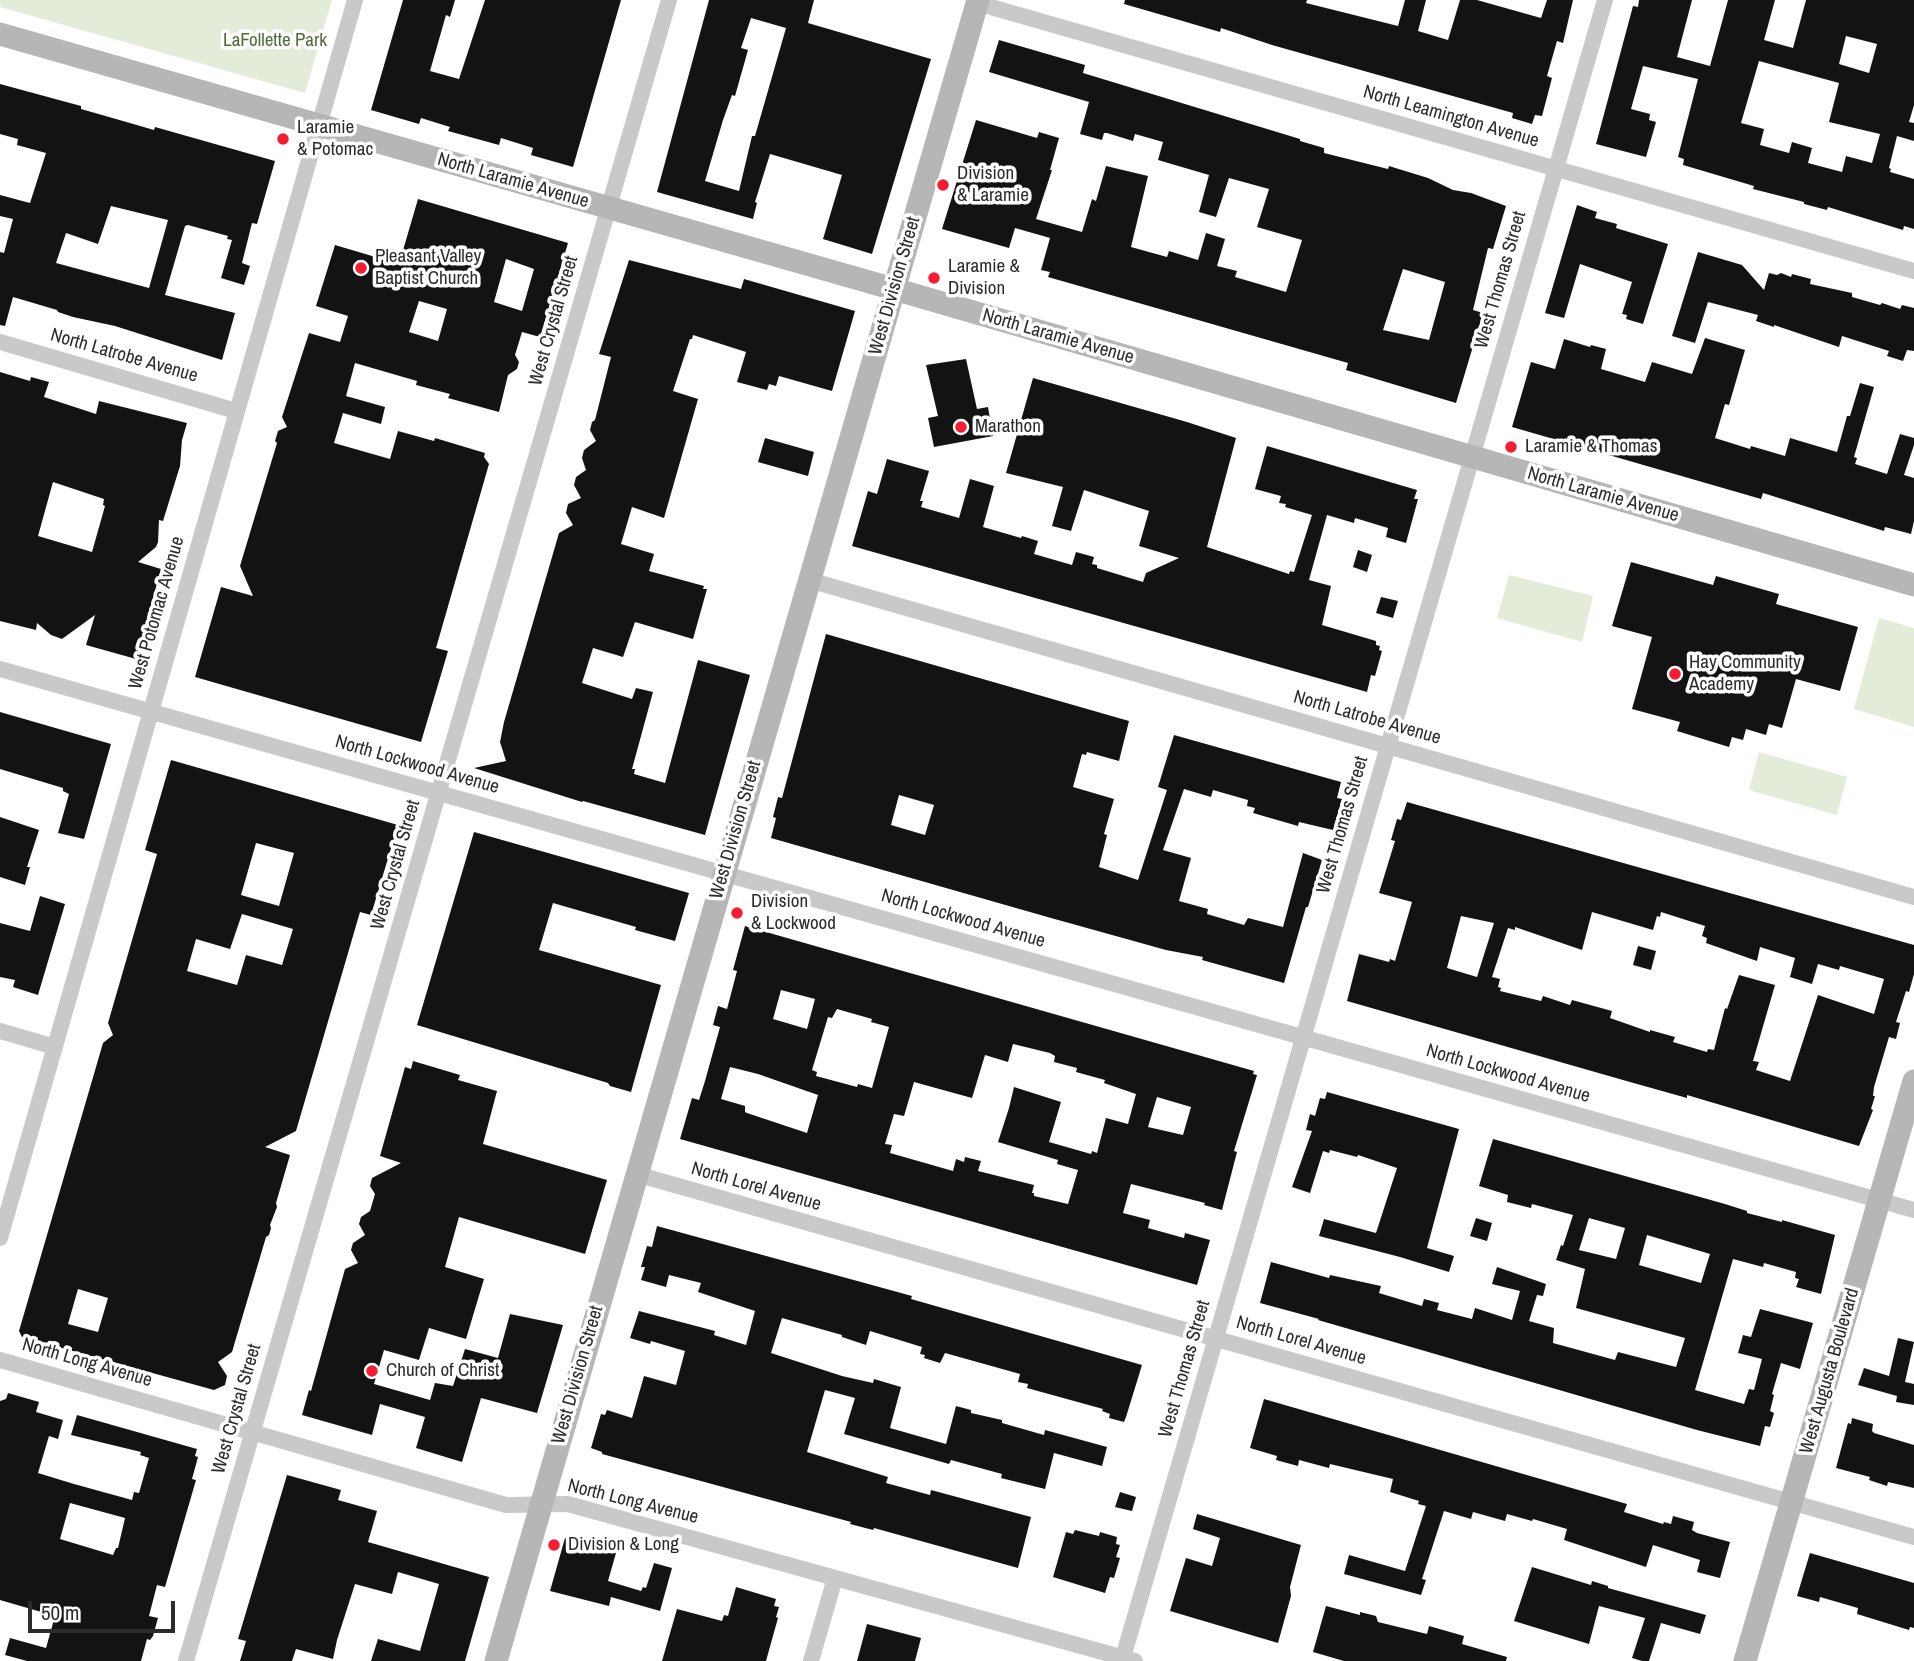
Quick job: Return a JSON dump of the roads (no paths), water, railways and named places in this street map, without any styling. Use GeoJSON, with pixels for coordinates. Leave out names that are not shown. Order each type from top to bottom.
{"type":"FeatureCollection","features":[{"type":"Feature","properties":{"kind":"street","name":"West Potomac Avenue"},"geometry":{"type":"LineString","coordinates":[[0,1238],[355,0]]}},
{"type":"Feature","properties":{"kind":"street","name":"West Crystal Street"},"geometry":{"type":"LineString","coordinates":[[186,1661],[669,0]]}},
{"type":"Feature","properties":{"kind":"street","name":"West Thomas Street"},"geometry":{"type":"LineString","coordinates":[[1126,1660],[1215,1339],[1605,0]]}},
{"type":"Feature","properties":{"kind":"street","name":"North Leamington Avenue"},"geometry":{"type":"LineString","coordinates":[[977,1],[1914,271]]}},
{"type":"Feature","properties":{"kind":"street","name":"West Division Street"},"geometry":{"type":"LineString","coordinates":[[496,1661],[977,1]]}},
{"type":"Feature","properties":{"kind":"street","name":"North Laramie Avenue"},"geometry":{"type":"LineString","coordinates":[[0,34],[894,289],[1914,585]]}},
{"type":"Feature","properties":{"kind":"street","name":"North Latrobe Avenue"},"geometry":{"type":"LineString","coordinates":[[0,342],[236,411]]}},
{"type":"Feature","properties":{"kind":"street","name":"North Latrobe Avenue"},"geometry":{"type":"LineString","coordinates":[[809,580],[1914,897]]}},
{"type":"Feature","properties":{"kind":"street","name":"North Lockwood Avenue"},"geometry":{"type":"LineString","coordinates":[[0,669],[1914,1210]]}},
{"type":"Feature","properties":{"kind":"street"},"geometry":{"type":"LineString","coordinates":[[0,1031],[55,1047]]}},
{"type":"Feature","properties":{"kind":"street","name":"West Augusta Boulevard"},"geometry":{"type":"LineString","coordinates":[[1745,1661],[1914,1081]]}},
{"type":"Feature","properties":{"kind":"street","name":"North Lorel Avenue"},"geometry":{"type":"LineString","coordinates":[[636,1174],[1914,1537]]}},
{"type":"Feature","properties":{"kind":"street","name":"North Long Avenue"},"geometry":{"type":"LineString","coordinates":[[0,1360],[506,1505],[568,1504],[1126,1660]]}},
{"type":"Feature","properties":{"kind":"street"},"geometry":{"type":"LineString","coordinates":[[811,1661],[835,1578]]}},
{"type":"Feature","properties":{"kind":"place","name":"Laramie & Potomac"},"geometry":{"type":"Point","coordinates":[283,139]}},
{"type":"Feature","properties":{"kind":"place","name":"Division & Laramie"},"geometry":{"type":"Point","coordinates":[943,185]}},
{"type":"Feature","properties":{"kind":"place","name":"Pleasant Valley Baptist Church"},"geometry":{"type":"Point","coordinates":[361,268]}},
{"type":"Feature","properties":{"kind":"place","name":"Laramie & Division"},"geometry":{"type":"Point","coordinates":[934,278]}},
{"type":"Feature","properties":{"kind":"place","name":"Marathon"},"geometry":{"type":"Point","coordinates":[961,427]}},
{"type":"Feature","properties":{"kind":"place","name":"Laramie & Thomas"},"geometry":{"type":"Point","coordinates":[1511,447]}},
{"type":"Feature","properties":{"kind":"place","name":"Hay Community Academy"},"geometry":{"type":"Point","coordinates":[1675,674]}},
{"type":"Feature","properties":{"kind":"place","name":"Division & Lockwood"},"geometry":{"type":"Point","coordinates":[737,913]}},
{"type":"Feature","properties":{"kind":"place","name":"Church of Christ"},"geometry":{"type":"Point","coordinates":[372,1371]}},
{"type":"Feature","properties":{"kind":"place","name":"Division & Long"},"geometry":{"type":"Point","coordinates":[554,1545]}},
{"type":"Feature","properties":{"kind":"park label","name":"LaFollette Park"},"geometry":{"type":"Point","coordinates":[275,41]}}]}
